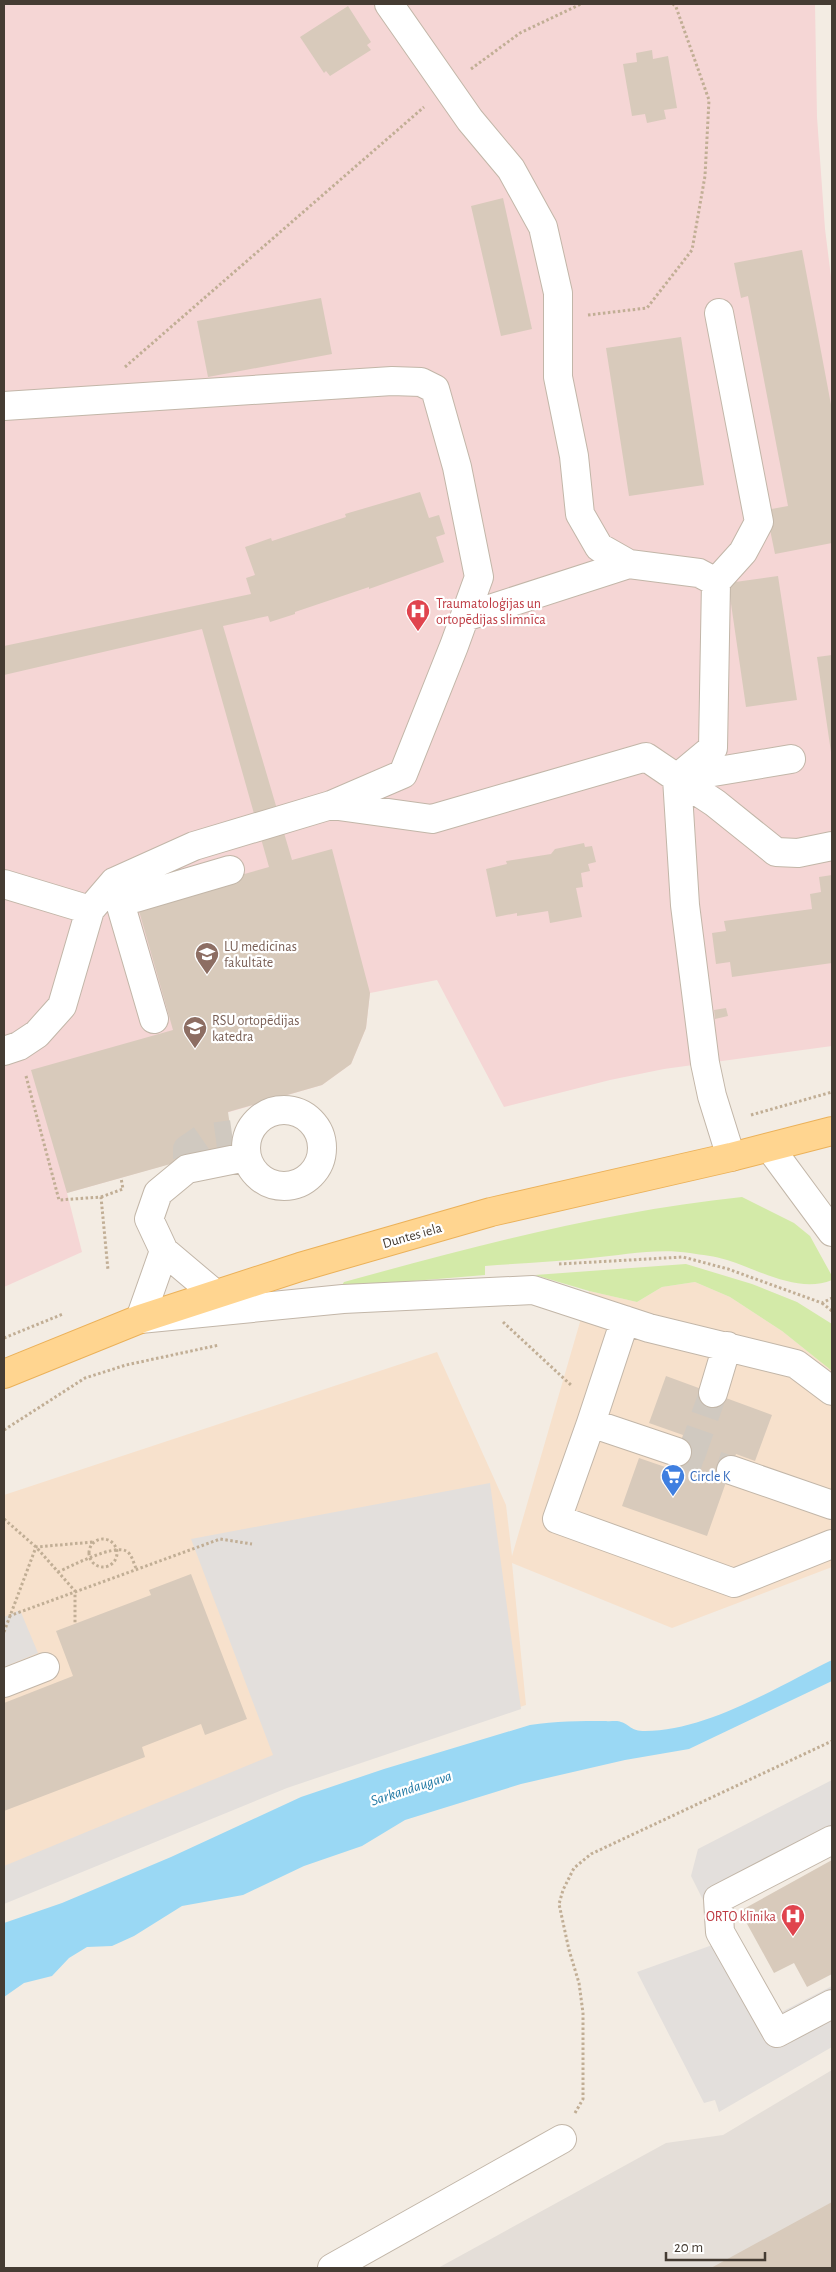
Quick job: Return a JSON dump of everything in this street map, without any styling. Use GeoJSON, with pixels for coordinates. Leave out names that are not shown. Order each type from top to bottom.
{"type":"FeatureCollection","features":[{"type":"Feature","properties":{"kind":"main road","name":"Duntes iela"},"geometry":{"type":"LineString","coordinates":[[4,1374],[140,1319],[300,1267],[491,1212],[770,1148],[832,1131]]}},
{"type":"Feature","properties":{"kind":"street"},"geometry":{"type":"LineString","coordinates":[[389,4],[470,120],[511,169],[544,227],[558,293],[558,377],[574,456],[580,514],[599,547],[629,564],[699,573],[716,582]]}},
{"type":"Feature","properties":{"kind":"street"},"geometry":{"type":"LineString","coordinates":[[677,778],[713,748],[716,582],[743,552],[759,522],[719,313]]}},
{"type":"Feature","properties":{"kind":"street"},"geometry":{"type":"LineString","coordinates":[[4,406],[373,382],[421,382],[435,390],[457,468],[479,577],[403,774],[331,805],[194,846],[114,882],[90,910],[62,1006],[37,1034],[11,1049]]}},
{"type":"Feature","properties":{"kind":"street"},"geometry":{"type":"LineString","coordinates":[[465,617],[629,564]]}},
{"type":"Feature","properties":{"kind":"street"},"geometry":{"type":"LineString","coordinates":[[331,805],[432,819],[646,757],[715,803],[776,852],[798,853],[832,846]]}},
{"type":"Feature","properties":{"kind":"street"},"geometry":{"type":"LineString","coordinates":[[677,778],[791,759]]}},
{"type":"Feature","properties":{"kind":"street"},"geometry":{"type":"LineString","coordinates":[[677,778],[685,906],[705,1063],[712,1096],[730,1157]]}},
{"type":"Feature","properties":{"kind":"street"},"geometry":{"type":"LineString","coordinates":[[114,882],[135,898],[230,870]]}},
{"type":"Feature","properties":{"kind":"street"},"geometry":{"type":"LineString","coordinates":[[114,882],[154,1019]]}},
{"type":"Feature","properties":{"kind":"street"},"geometry":{"type":"LineString","coordinates":[[4,884],[90,910]]}},
{"type":"Feature","properties":{"kind":"street"},"geometry":{"type":"LineString","coordinates":[[215,1294],[164,1251],[149,1219],[158,1193],[187,1164],[242,1142]]}},
{"type":"Feature","properties":{"kind":"street"},"geometry":{"type":"LineString","coordinates":[[770,1148],[832,1232]]}},
{"type":"Feature","properties":{"kind":"street"},"geometry":{"type":"LineString","coordinates":[[164,1251],[140,1319],[343,1299],[533,1290],[649,1328],[796,1364],[832,1391]]}},
{"type":"Feature","properties":{"kind":"street"},"geometry":{"type":"LineString","coordinates":[[625,1320],[557,1519],[734,1583],[832,1544]]}},
{"type":"Feature","properties":{"kind":"street"},"geometry":{"type":"LineString","coordinates":[[713,1393],[727,1346]]}},
{"type":"Feature","properties":{"kind":"street"},"geometry":{"type":"LineString","coordinates":[[594,1415],[677,1452]]}},
{"type":"Feature","properties":{"kind":"street"},"geometry":{"type":"LineString","coordinates":[[731,1470],[832,1506]]}},
{"type":"Feature","properties":{"kind":"street"},"geometry":{"type":"LineString","coordinates":[[4,1683],[45,1667]]}},
{"type":"Feature","properties":{"kind":"street"},"geometry":{"type":"LineString","coordinates":[[832,1840],[718,1899],[720,1932],[777,2033],[832,2004]]}},
{"type":"Feature","properties":{"kind":"street"},"geometry":{"type":"LineString","coordinates":[[332,2268],[562,2139]]}},
{"type":"Feature","properties":{"kind":"path"},"geometry":{"type":"LineString","coordinates":[[124,368],[447,87],[520,33],[581,4]]}},
{"type":"Feature","properties":{"kind":"path"},"geometry":{"type":"LineString","coordinates":[[558,320],[618,310],[647,308],[692,250],[705,176],[709,100],[676,7],[673,4]]}},
{"type":"Feature","properties":{"kind":"path"},"geometry":{"type":"LineString","coordinates":[[11,1049],[59,1200],[100,1197],[122,1189],[121,1178]]}},
{"type":"Feature","properties":{"kind":"path"},"geometry":{"type":"LineString","coordinates":[[100,1197],[108,1270]]}},
{"type":"Feature","properties":{"kind":"path"},"geometry":{"type":"LineString","coordinates":[[557,1264],[683,1257],[728,1269],[822,1303],[832,1311]]}},
{"type":"Feature","properties":{"kind":"path"},"geometry":{"type":"LineString","coordinates":[[822,1303],[832,1298]]}},
{"type":"Feature","properties":{"kind":"path"},"geometry":{"type":"LineString","coordinates":[[500,1320],[594,1415]]}},
{"type":"Feature","properties":{"kind":"path"},"geometry":{"type":"LineString","coordinates":[[4,1430],[84,1378],[126,1365],[223,1344]]}},
{"type":"Feature","properties":{"kind":"path"},"geometry":{"type":"LineString","coordinates":[[4,1519],[36,1548],[75,1591],[75,1624]]}},
{"type":"Feature","properties":{"kind":"path"},"geometry":{"type":"LineString","coordinates":[[36,1548],[93,1542],[98,1539],[106,1540],[112,1542],[115,1549],[115,1561],[109,1568],[99,1568],[91,1558],[90,1546],[93,1542]]}},
{"type":"Feature","properties":{"kind":"path"},"geometry":{"type":"LineString","coordinates":[[8,1616],[220,1539],[252,1544]]}},
{"type":"Feature","properties":{"kind":"path"},"geometry":{"type":"LineString","coordinates":[[4,1632],[8,1616],[36,1548]]}},
{"type":"Feature","properties":{"kind":"path"},"geometry":{"type":"LineString","coordinates":[[58,1572],[115,1549],[126,1551],[131,1556],[136,1568]]}},
{"type":"Feature","properties":{"kind":"path"},"geometry":{"type":"LineString","coordinates":[[562,2139],[583,2099],[583,2013],[579,1983],[569,1950],[559,1904],[563,1890],[574,1868],[590,1854],[832,1741]]}},
{"type":"Feature","properties":{"kind":"shaded area","name":"Traumatoloģijas un ortopēdijas slimnīca"},"geometry":{"type":"Polygon","coordinates":[[[4,4],[815,4],[817,117],[825,229],[832,285],[832,1046],[664,1069],[610,1080],[504,1107],[437,980],[370,993],[366,1028],[351,1064],[322,1085],[181,1126],[180,1161],[67,1193],[82,1252],[4,1287],[4,4]]]}},
{"type":"Feature","properties":{"kind":"shaded area"},"geometry":{"type":"Polygon","coordinates":[[[695,1282],[730,1297],[782,1331],[832,1371],[832,1567],[672,1628],[512,1563],[526,1705],[311,1778],[4,1898],[4,1495],[437,1352],[506,1505],[512,1556],[589,1291],[637,1302],[662,1287],[695,1282]]]}},
{"type":"Feature","properties":{"kind":"shaded area"},"geometry":{"type":"Polygon","coordinates":[[[490,1483],[521,1709],[287,1788],[4,1904],[4,1866],[273,1755],[191,1539],[490,1483]]]}},
{"type":"Feature","properties":{"kind":"shaded area"},"geometry":{"type":"Polygon","coordinates":[[[20,1610],[38,1653],[4,1667],[4,1617],[20,1610]]]}},
{"type":"Feature","properties":{"kind":"shaded area"},"geometry":{"type":"Polygon","coordinates":[[[832,1780],[832,1832],[703,1900],[691,1876],[698,1849],[832,1780]]]}},
{"type":"Feature","properties":{"kind":"shaded area"},"geometry":{"type":"Polygon","coordinates":[[[718,1943],[760,2023],[832,1986],[832,2047],[719,2112],[715,2100],[704,2103],[637,1972],[718,1943]]]}},
{"type":"Feature","properties":{"kind":"shaded area"},"geometry":{"type":"Polygon","coordinates":[[[832,2070],[832,2268],[438,2268],[666,2143],[723,2135],[832,2070]]]}},
{"type":"Feature","properties":{"kind":"green space"},"geometry":{"type":"Polygon","coordinates":[[[742,1197],[794,1223],[810,1236],[832,1276],[832,1280],[819,1284],[793,1282],[779,1279],[727,1260],[690,1253],[665,1251],[565,1261],[485,1266],[485,1275],[341,1287],[344,1282],[442,1255],[542,1231],[641,1211],[742,1197]]]}},
{"type":"Feature","properties":{"kind":"green space"},"geometry":{"type":"Polygon","coordinates":[[[686,1264],[752,1284],[797,1302],[832,1324],[832,1371],[782,1331],[730,1297],[695,1282],[662,1287],[637,1302],[589,1291],[535,1275],[686,1264]]]}},
{"type":"Feature","properties":{"kind":"water","name":"Sarkandaugava"},"geometry":{"type":"Polygon","coordinates":[[[832,1660],[832,1681],[689,1749],[625,1760],[521,1784],[405,1820],[362,1846],[304,1866],[243,1895],[182,1906],[134,1936],[112,1946],[87,1947],[69,1958],[52,1976],[24,1983],[4,1997],[4,1923],[62,1903],[171,1857],[301,1797],[384,1769],[530,1725],[568,1721],[618,1721],[633,1729],[645,1731],[693,1724],[741,1706],[832,1660]]]}},
{"type":"Feature","properties":{"kind":"building"},"geometry":{"type":"Polygon","coordinates":[[[348,6],[371,42],[367,45],[371,50],[330,76],[326,71],[324,73],[300,37],[348,6]]]}},
{"type":"Feature","properties":{"kind":"building"},"geometry":{"type":"Polygon","coordinates":[[[652,50],[653,59],[668,56],[677,108],[664,110],[666,119],[647,123],[645,114],[632,116],[623,64],[637,62],[636,53],[652,50]]]}},
{"type":"Feature","properties":{"kind":"building"},"geometry":{"type":"Polygon","coordinates":[[[503,198],[532,329],[501,336],[471,206],[503,198]]]}},
{"type":"Feature","properties":{"kind":"building"},"geometry":{"type":"Polygon","coordinates":[[[802,250],[832,410],[832,543],[775,554],[766,510],[788,506],[748,296],[741,298],[734,263],[802,250]]]}},
{"type":"Feature","properties":{"kind":"building"},"geometry":{"type":"Polygon","coordinates":[[[321,298],[332,354],[208,377],[197,321],[321,298]]]}},
{"type":"Feature","properties":{"kind":"building"},"geometry":{"type":"Polygon","coordinates":[[[681,337],[704,485],[629,496],[606,348],[681,337]]]}},
{"type":"Feature","properties":{"kind":"building"},"geometry":{"type":"Polygon","coordinates":[[[420,492],[429,518],[439,515],[445,534],[436,537],[444,562],[270,622],[268,616],[223,626],[292,860],[332,849],[370,993],[366,1028],[351,1064],[322,1085],[228,1112],[232,1140],[217,1151],[67,1193],[31,1070],[173,1030],[137,904],[269,867],[202,629],[4,675],[4,646],[251,594],[246,578],[255,575],[245,547],[271,538],[272,541],[346,517],[345,514],[420,492]]]}},
{"type":"Feature","properties":{"kind":"building"},"geometry":{"type":"Polygon","coordinates":[[[778,576],[797,700],[746,707],[728,583],[778,576]]]}},
{"type":"Feature","properties":{"kind":"building"},"geometry":{"type":"Polygon","coordinates":[[[832,655],[832,752],[831,752],[817,657],[832,655]]]}},
{"type":"Feature","properties":{"kind":"building"},"geometry":{"type":"Polygon","coordinates":[[[584,843],[585,847],[592,846],[596,862],[588,864],[590,871],[581,873],[583,887],[576,888],[582,917],[550,923],[548,911],[517,916],[517,913],[496,917],[486,869],[507,864],[506,861],[551,854],[555,849],[584,843]]]}},
{"type":"Feature","properties":{"kind":"building"},"geometry":{"type":"Polygon","coordinates":[[[832,875],[832,963],[732,977],[730,962],[716,964],[712,933],[726,931],[724,921],[812,909],[810,894],[821,892],[819,877],[832,875]]]}},
{"type":"Feature","properties":{"kind":"building"},"geometry":{"type":"Polygon","coordinates":[[[726,1008],[728,1016],[715,1019],[714,1010],[726,1008]]]}},
{"type":"Feature","properties":{"kind":"building"},"geometry":{"type":"Polygon","coordinates":[[[666,1376],[772,1415],[755,1461],[736,1454],[707,1536],[622,1506],[639,1458],[671,1469],[683,1435],[649,1423],[666,1376]]]}},
{"type":"Feature","properties":{"kind":"building"},"geometry":{"type":"Polygon","coordinates":[[[191,1574],[247,1719],[205,1735],[201,1724],[142,1747],[145,1757],[4,1811],[4,1703],[73,1676],[56,1631],[151,1595],[149,1590],[191,1574]]]}},
{"type":"Feature","properties":{"kind":"building","name":"ORTO klīnika"},"geometry":{"type":"Polygon","coordinates":[[[832,1860],[832,1974],[807,1987],[794,1963],[774,1973],[740,1911],[832,1860]]]}},
{"type":"Feature","properties":{"kind":"building"},"geometry":{"type":"Polygon","coordinates":[[[832,2202],[832,2268],[711,2268],[832,2202]]]}},
{"type":"Feature","properties":{"kind":"tunnel"},"geometry":{"type":"LineString","coordinates":[[187,1159],[187,1149],[203,1138],[232,1134]]}},
{"type":"Feature","properties":{"kind":"tunnel"},"geometry":{"type":"LineString","coordinates":[[691,1456],[713,1393]]}},
{"type":"Feature","properties":{"kind":"tunnel"},"geometry":{"type":"LineString","coordinates":[[677,1452],[731,1470]]}},
{"type":"Feature","properties":{"kind":"place","name":"Traumatoloģijas un ortopēdijas slimnīca"},"geometry":{"type":"Point","coordinates":[418,632]}},
{"type":"Feature","properties":{"kind":"place","name":"LU medicīnas fakultāte"},"geometry":{"type":"Point","coordinates":[207,975]}},
{"type":"Feature","properties":{"kind":"place","name":"RSU ortopēdijas katedra"},"geometry":{"type":"Point","coordinates":[195,1049]}},
{"type":"Feature","properties":{"kind":"place","name":"Circle K"},"geometry":{"type":"Point","coordinates":[673,1497]}},
{"type":"Feature","properties":{"kind":"place","name":"ORTO klīnika"},"geometry":{"type":"Point","coordinates":[793,1937]}}]}
